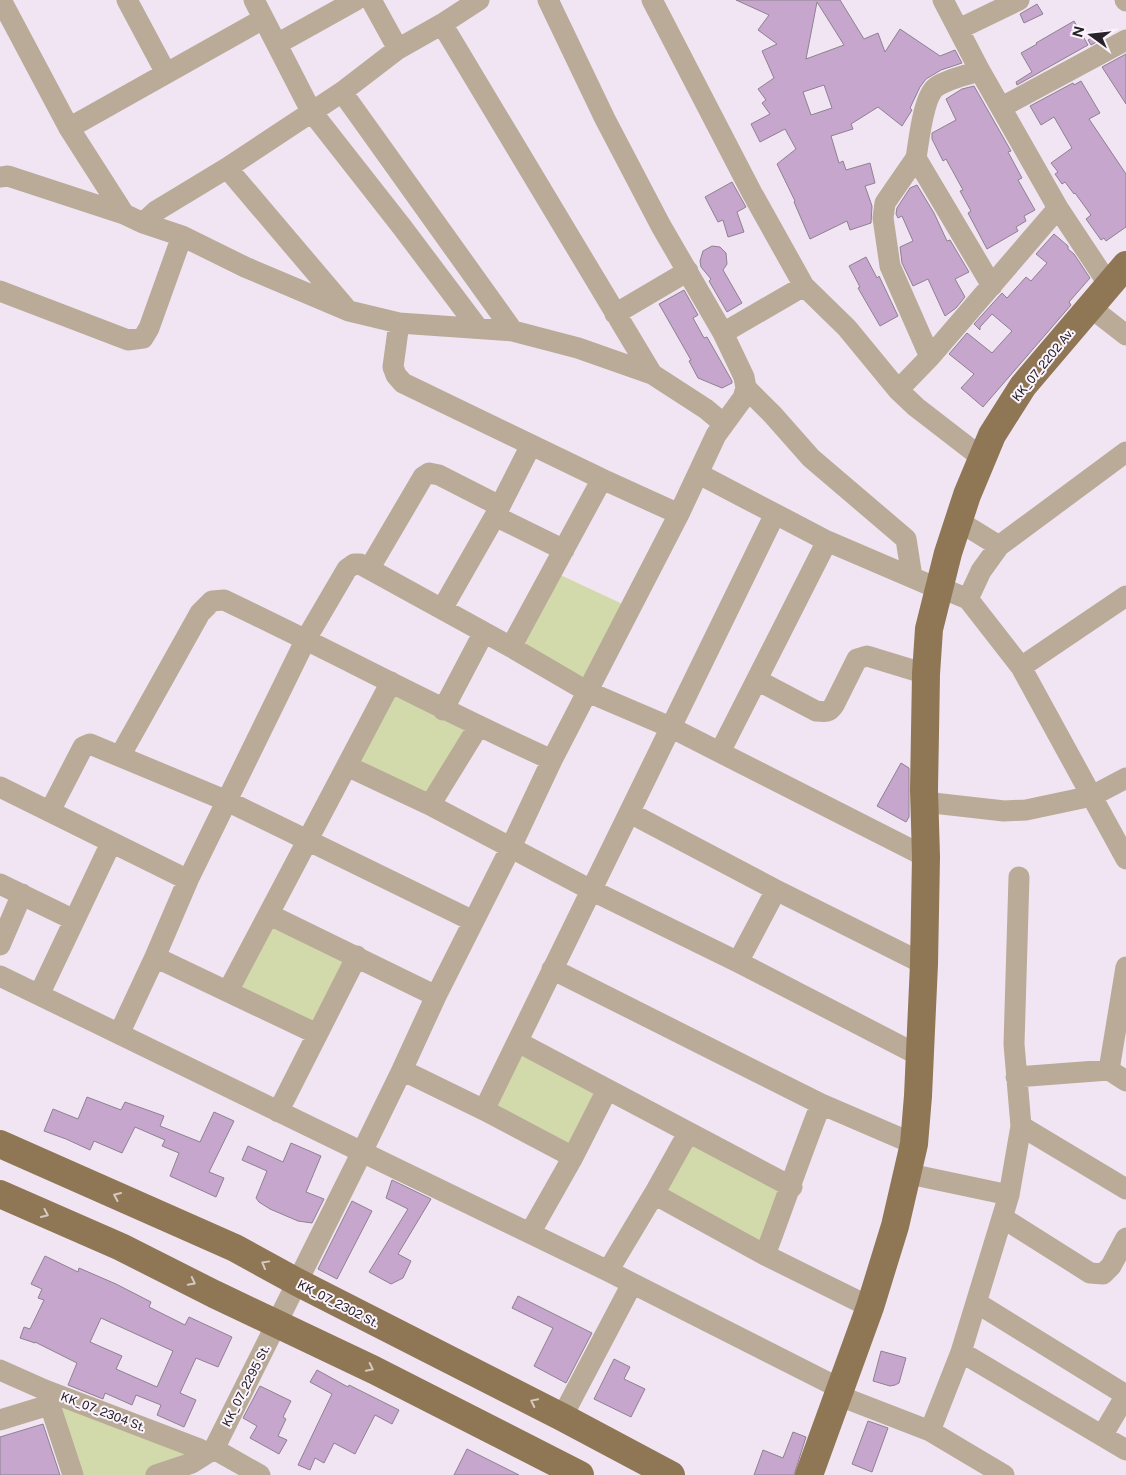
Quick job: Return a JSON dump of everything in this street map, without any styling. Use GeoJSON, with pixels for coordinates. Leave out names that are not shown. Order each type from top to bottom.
{"type":"FeatureCollection","features":[{"type":"Feature","properties":{"kind":"main road"},"geometry":{"type":"LineString","coordinates":[[809,1475],[846,1394],[888,1288],[919,1176],[928,1125],[933,1004],[935,858],[933,723],[939,641],[953,593],[968,527],[976,502],[1002,442],[1030,398],[1099,314],[1120,277]]}},
{"type":"Feature","properties":{"kind":"main road","name":"KK_07_2202 Av."},"geometry":{"type":"LineString","coordinates":[[953,593],[948,553],[967,495],[992,435],[1023,386],[1120,277]]}},
{"type":"Feature","properties":{"kind":"main road"},"geometry":{"type":"LineString","coordinates":[[825,1475],[870,1307],[895,1226],[914,1144],[924,964],[926,674],[930,630],[953,593]]}},
{"type":"Feature","properties":{"kind":"main road","name":"KK_07_2302 St."},"geometry":{"type":"LineString","coordinates":[[0,1144],[235,1248],[297,1282],[562,1416],[671,1475]]}},
{"type":"Feature","properties":{"kind":"main road"},"geometry":{"type":"LineString","coordinates":[[0,1194],[122,1247],[214,1294],[277,1323],[543,1467],[580,1475]]}},
{"type":"Feature","properties":{"kind":"street"},"geometry":{"type":"LineString","coordinates":[[1,0],[69,128],[124,214]]}},
{"type":"Feature","properties":{"kind":"street"},"geometry":{"type":"LineString","coordinates":[[127,0],[166,73]]}},
{"type":"Feature","properties":{"kind":"street"},"geometry":{"type":"LineString","coordinates":[[254,0],[311,111],[478,328]]}},
{"type":"Feature","properties":{"kind":"street"},"geometry":{"type":"LineString","coordinates":[[277,44],[356,0]]}},
{"type":"Feature","properties":{"kind":"street"},"geometry":{"type":"LineString","coordinates":[[371,0],[398,49]]}},
{"type":"Feature","properties":{"kind":"street"},"geometry":{"type":"LineString","coordinates":[[143,223],[156,211],[228,168],[342,92],[398,49],[479,0]]}},
{"type":"Feature","properties":{"kind":"street"},"geometry":{"type":"LineString","coordinates":[[548,0],[605,119],[662,226],[723,333],[744,377],[746,388],[811,458],[906,538],[912,577]]}},
{"type":"Feature","properties":{"kind":"street"},"geometry":{"type":"LineString","coordinates":[[652,0],[752,193],[804,286],[847,328],[898,390],[916,407],[982,458]]}},
{"type":"Feature","properties":{"kind":"street"},"geometry":{"type":"LineString","coordinates":[[943,0],[980,71],[1058,208],[1120,277]]}},
{"type":"Feature","properties":{"kind":"street"},"geometry":{"type":"LineString","coordinates":[[959,29],[1019,0]]}},
{"type":"Feature","properties":{"kind":"street"},"geometry":{"type":"LineString","coordinates":[[69,128],[263,19]]}},
{"type":"Feature","properties":{"kind":"street"},"geometry":{"type":"LineString","coordinates":[[442,24],[652,374]]}},
{"type":"Feature","properties":{"kind":"street"},"geometry":{"type":"LineString","coordinates":[[1002,107],[1126,40]]}},
{"type":"Feature","properties":{"kind":"street"},"geometry":{"type":"LineString","coordinates":[[930,357],[890,266],[883,218],[885,203],[916,158],[925,110],[929,96],[934,89],[944,83],[980,71]]}},
{"type":"Feature","properties":{"kind":"street"},"geometry":{"type":"LineString","coordinates":[[342,92],[513,331]]}},
{"type":"Feature","properties":{"kind":"street"},"geometry":{"type":"LineString","coordinates":[[916,158],[992,286]]}},
{"type":"Feature","properties":{"kind":"street"},"geometry":{"type":"LineString","coordinates":[[228,168],[349,312]]}},
{"type":"Feature","properties":{"kind":"street"},"geometry":{"type":"LineString","coordinates":[[0,177],[8,176],[124,214],[143,223],[182,236],[245,268],[349,312],[400,323],[513,331],[578,348],[652,374],[706,408],[724,424]]}},
{"type":"Feature","properties":{"kind":"street"},"geometry":{"type":"LineString","coordinates":[[898,390],[930,357],[1058,208]]}},
{"type":"Feature","properties":{"kind":"street"},"geometry":{"type":"LineString","coordinates":[[0,291],[128,340],[143,338],[149,328],[182,236]]}},
{"type":"Feature","properties":{"kind":"street"},"geometry":{"type":"LineString","coordinates":[[615,314],[688,271]]}},
{"type":"Feature","properties":{"kind":"street"},"geometry":{"type":"LineString","coordinates":[[723,333],[804,286]]}},
{"type":"Feature","properties":{"kind":"street"},"geometry":{"type":"LineString","coordinates":[[1099,314],[1126,335]]}},
{"type":"Feature","properties":{"kind":"street"},"geometry":{"type":"LineString","coordinates":[[400,323],[393,367],[396,375],[403,383],[679,514]]}},
{"type":"Feature","properties":{"kind":"street","name":"KK_07_2295 St."},"geometry":{"type":"LineString","coordinates":[[210,1451],[277,1323],[362,1152],[552,760],[679,514],[716,435],[742,398],[746,388]]}},
{"type":"Feature","properties":{"kind":"street"},"geometry":{"type":"LineString","coordinates":[[442,609],[497,511],[531,445]]}},
{"type":"Feature","properties":{"kind":"street"},"geometry":{"type":"LineString","coordinates":[[953,593],[981,571],[1000,546],[1126,452]]}},
{"type":"Feature","properties":{"kind":"street"},"geometry":{"type":"LineString","coordinates":[[369,569],[423,477],[429,473],[439,475],[564,550]]}},
{"type":"Feature","properties":{"kind":"street"},"geometry":{"type":"LineString","coordinates":[[698,474],[827,541],[953,593],[1020,668],[1126,859]]}},
{"type":"Feature","properties":{"kind":"street"},"geometry":{"type":"LineString","coordinates":[[511,647],[602,479]]}},
{"type":"Feature","properties":{"kind":"street"},"geometry":{"type":"LineString","coordinates":[[484,1110],[775,514]]}},
{"type":"Feature","properties":{"kind":"street"},"geometry":{"type":"LineString","coordinates":[[968,527],[1000,546]]}},
{"type":"Feature","properties":{"kind":"street"},"geometry":{"type":"LineString","coordinates":[[720,752],[827,541]]}},
{"type":"Feature","properties":{"kind":"street"},"geometry":{"type":"LineString","coordinates":[[119,1034],[188,880],[306,639],[347,569],[354,564],[360,564],[511,647],[588,692],[670,727],[926,857]]}},
{"type":"Feature","properties":{"kind":"street"},"geometry":{"type":"LineString","coordinates":[[1020,668],[1126,596]]}},
{"type":"Feature","properties":{"kind":"street"},"geometry":{"type":"LineString","coordinates":[[120,756],[200,613],[212,602],[224,600],[306,639],[443,710],[552,760]]}},
{"type":"Feature","properties":{"kind":"street"},"geometry":{"type":"LineString","coordinates":[[443,710],[484,632]]}},
{"type":"Feature","properties":{"kind":"street"},"geometry":{"type":"LineString","coordinates":[[757,680],[816,711],[826,713],[831,710],[857,659],[861,657],[867,656],[926,674]]}},
{"type":"Feature","properties":{"kind":"street"},"geometry":{"type":"LineString","coordinates":[[228,991],[270,915],[391,682]]}},
{"type":"Feature","properties":{"kind":"street"},"geometry":{"type":"LineString","coordinates":[[430,805],[478,727]]}},
{"type":"Feature","properties":{"kind":"street"},"geometry":{"type":"LineString","coordinates":[[50,811],[83,747],[90,744],[227,801],[473,921]]}},
{"type":"Feature","properties":{"kind":"street"},"geometry":{"type":"LineString","coordinates":[[347,766],[430,805],[591,890],[738,962],[920,1056]]}},
{"type":"Feature","properties":{"kind":"street"},"geometry":{"type":"LineString","coordinates":[[933,803],[1004,811],[1026,810],[1092,796],[1126,778]]}},
{"type":"Feature","properties":{"kind":"street"},"geometry":{"type":"LineString","coordinates":[[0,787],[188,880]]}},
{"type":"Feature","properties":{"kind":"street"},"geometry":{"type":"LineString","coordinates":[[630,813],[776,890],[924,964]]}},
{"type":"Feature","properties":{"kind":"street"},"geometry":{"type":"LineString","coordinates":[[40,996],[111,843]]}},
{"type":"Feature","properties":{"kind":"street"},"geometry":{"type":"LineString","coordinates":[[930,1431],[961,1352],[1003,1218],[1021,1126],[1014,1044],[1019,876]]}},
{"type":"Feature","properties":{"kind":"street"},"geometry":{"type":"LineString","coordinates":[[0,884],[74,920]]}},
{"type":"Feature","properties":{"kind":"street"},"geometry":{"type":"LineString","coordinates":[[738,962],[776,890]]}},
{"type":"Feature","properties":{"kind":"street"},"geometry":{"type":"LineString","coordinates":[[0,944],[22,894]]}},
{"type":"Feature","properties":{"kind":"street"},"geometry":{"type":"LineString","coordinates":[[270,915],[436,996]]}},
{"type":"Feature","properties":{"kind":"street"},"geometry":{"type":"LineString","coordinates":[[278,1112],[357,956]]}},
{"type":"Feature","properties":{"kind":"street"},"geometry":{"type":"LineString","coordinates":[[155,957],[317,1034]]}},
{"type":"Feature","properties":{"kind":"street"},"geometry":{"type":"LineString","coordinates":[[1016,1077],[1117,1075],[1126,967]]}},
{"type":"Feature","properties":{"kind":"street"},"geometry":{"type":"LineString","coordinates":[[552,969],[821,1104],[914,1144]]}},
{"type":"Feature","properties":{"kind":"street"},"geometry":{"type":"LineString","coordinates":[[0,976],[608,1271],[846,1394],[930,1431],[1004,1475]]}},
{"type":"Feature","properties":{"kind":"street"},"geometry":{"type":"LineString","coordinates":[[518,1042],[792,1187]]}},
{"type":"Feature","properties":{"kind":"street"},"geometry":{"type":"LineString","coordinates":[[402,1070],[484,1110],[573,1157]]}},
{"type":"Feature","properties":{"kind":"street"},"geometry":{"type":"LineString","coordinates":[[530,1233],[573,1157],[607,1090]]}},
{"type":"Feature","properties":{"kind":"street"},"geometry":{"type":"LineString","coordinates":[[765,1255],[792,1187],[805,1144],[821,1104]]}},
{"type":"Feature","properties":{"kind":"street"},"geometry":{"type":"LineString","coordinates":[[1021,1126],[1126,1189]]}},
{"type":"Feature","properties":{"kind":"street"},"geometry":{"type":"LineString","coordinates":[[608,1271],[688,1133]]}},
{"type":"Feature","properties":{"kind":"street"},"geometry":{"type":"LineString","coordinates":[[919,1176],[1009,1195]]}},
{"type":"Feature","properties":{"kind":"street"},"geometry":{"type":"LineString","coordinates":[[654,1194],[765,1255],[870,1307]]}},
{"type":"Feature","properties":{"kind":"street"},"geometry":{"type":"LineString","coordinates":[[1003,1218],[1090,1273],[1103,1274],[1111,1266],[1126,1238]]}},
{"type":"Feature","properties":{"kind":"street"},"geometry":{"type":"LineString","coordinates":[[562,1416],[632,1284]]}},
{"type":"Feature","properties":{"kind":"street"},"geometry":{"type":"LineString","coordinates":[[977,1303],[1126,1395],[1102,1436]]}},
{"type":"Feature","properties":{"kind":"street"},"geometry":{"type":"LineString","coordinates":[[961,1352],[1126,1450]]}},
{"type":"Feature","properties":{"kind":"street","name":"KK_07_2304 St."},"geometry":{"type":"LineString","coordinates":[[0,1370],[47,1397],[210,1451],[260,1475]]}},
{"type":"Feature","properties":{"kind":"street"},"geometry":{"type":"LineString","coordinates":[[0,1420],[47,1397],[73,1475]]}},
{"type":"Feature","properties":{"kind":"street"},"geometry":{"type":"LineString","coordinates":[[156,1475],[192,1463],[210,1451]]}},
{"type":"Feature","properties":{"kind":"green space"},"geometry":{"type":"Polygon","coordinates":[[[552,571],[631,608],[588,692],[511,647],[552,571]]]}},
{"type":"Feature","properties":{"kind":"green space"},"geometry":{"type":"Polygon","coordinates":[[[391,682],[478,727],[430,805],[347,766],[391,682]]]}},
{"type":"Feature","properties":{"kind":"green space"},"geometry":{"type":"Polygon","coordinates":[[[270,915],[357,956],[317,1034],[228,991],[270,915]]]}},
{"type":"Feature","properties":{"kind":"green space"},"geometry":{"type":"Polygon","coordinates":[[[518,1042],[607,1090],[573,1157],[484,1110],[518,1042]]]}},
{"type":"Feature","properties":{"kind":"green space"},"geometry":{"type":"Polygon","coordinates":[[[688,1133],[792,1187],[765,1255],[654,1194],[688,1133]]]}},
{"type":"Feature","properties":{"kind":"green space"},"geometry":{"type":"Polygon","coordinates":[[[45,1390],[207,1453],[149,1475],[73,1475],[45,1390]]]}},
{"type":"Feature","properties":{"kind":"building"},"geometry":{"type":"Polygon","coordinates":[[[736,0],[840,0],[864,39],[878,33],[885,52],[900,29],[940,56],[955,50],[962,63],[941,70],[926,79],[920,87],[910,108],[912,110],[902,126],[878,107],[851,124],[853,129],[831,136],[839,163],[843,161],[846,170],[870,163],[875,183],[865,186],[872,206],[871,223],[850,230],[847,221],[810,239],[795,201],[777,164],[796,149],[785,129],[760,142],[751,124],[770,114],[762,103],[766,100],[758,89],[774,78],[762,51],[777,44],[758,30],[769,15],[736,0]],[[817,2],[806,59],[844,45],[817,2]],[[824,85],[803,92],[811,115],[832,108],[824,85]]]}},
{"type":"Feature","properties":{"kind":"building"},"geometry":{"type":"Polygon","coordinates":[[[1037,4],[1043,14],[1024,23],[1020,14],[1037,4]]]}},
{"type":"Feature","properties":{"kind":"building"},"geometry":{"type":"Polygon","coordinates":[[[1074,21],[1088,45],[1017,85],[1016,82],[1032,72],[1021,53],[1074,21]]]}},
{"type":"Feature","properties":{"kind":"building"},"geometry":{"type":"Polygon","coordinates":[[[1102,30],[1106,37],[1091,45],[1088,40],[1102,30]]]}},
{"type":"Feature","properties":{"kind":"building"},"geometry":{"type":"Polygon","coordinates":[[[1126,54],[1126,104],[1102,67],[1126,54]]]}},
{"type":"Feature","properties":{"kind":"building"},"geometry":{"type":"Polygon","coordinates":[[[1081,81],[1100,113],[1089,119],[1126,174],[1126,227],[1106,241],[1104,238],[1101,240],[1086,219],[1091,215],[1075,193],[1065,182],[1062,184],[1055,174],[1058,172],[1051,163],[1072,148],[1054,117],[1041,125],[1030,106],[1073,83],[1074,85],[1081,81]]]}},
{"type":"Feature","properties":{"kind":"building"},"geometry":{"type":"Polygon","coordinates":[[[974,86],[1011,151],[1008,152],[1022,178],[1018,180],[1035,210],[1024,216],[1026,221],[1016,227],[1018,231],[987,249],[968,213],[971,211],[960,191],[963,190],[946,159],[943,161],[932,139],[932,133],[956,120],[946,99],[962,89],[974,86]]]}},
{"type":"Feature","properties":{"kind":"building"},"geometry":{"type":"Polygon","coordinates":[[[732,182],[746,207],[737,212],[744,232],[728,237],[723,220],[718,222],[705,197],[732,182]]]}},
{"type":"Feature","properties":{"kind":"building"},"geometry":{"type":"Polygon","coordinates":[[[917,185],[934,213],[947,241],[950,240],[969,272],[955,279],[965,297],[956,308],[945,316],[928,279],[913,286],[902,263],[900,247],[913,241],[902,216],[898,218],[896,214],[897,208],[910,188],[917,185]]]}},
{"type":"Feature","properties":{"kind":"building"},"geometry":{"type":"Polygon","coordinates":[[[1054,234],[1068,246],[1068,249],[1074,254],[1090,278],[1069,302],[1071,305],[983,407],[961,388],[974,374],[949,354],[967,333],[992,353],[1012,331],[992,314],[980,327],[980,330],[974,324],[1002,293],[1007,298],[1026,277],[1031,281],[1047,263],[1036,254],[1054,234]]]}},
{"type":"Feature","properties":{"kind":"building"},"geometry":{"type":"Polygon","coordinates":[[[712,246],[720,247],[726,253],[727,264],[723,270],[742,303],[727,312],[709,281],[711,279],[701,267],[700,261],[703,251],[712,246]]]}},
{"type":"Feature","properties":{"kind":"building"},"geometry":{"type":"Polygon","coordinates":[[[866,257],[877,278],[879,276],[898,316],[880,326],[858,288],[860,287],[849,266],[866,257]]]}},
{"type":"Feature","properties":{"kind":"building"},"geometry":{"type":"Polygon","coordinates":[[[684,290],[698,315],[693,318],[704,338],[707,337],[732,381],[732,383],[722,388],[698,378],[689,361],[691,360],[659,304],[684,290]]]}},
{"type":"Feature","properties":{"kind":"building"},"geometry":{"type":"Polygon","coordinates":[[[901,763],[909,768],[909,817],[906,822],[877,806],[901,763]]]}},
{"type":"Feature","properties":{"kind":"building"},"geometry":{"type":"Polygon","coordinates":[[[87,1097],[121,1110],[125,1102],[164,1116],[160,1126],[200,1142],[214,1112],[234,1121],[209,1172],[224,1178],[216,1197],[170,1176],[179,1153],[162,1146],[165,1140],[135,1127],[122,1153],[94,1141],[90,1150],[44,1131],[53,1109],[78,1119],[87,1097]]]}},
{"type":"Feature","properties":{"kind":"building"},"geometry":{"type":"Polygon","coordinates":[[[291,1143],[321,1156],[306,1192],[324,1199],[312,1223],[298,1221],[259,1202],[256,1198],[267,1171],[242,1160],[248,1146],[283,1162],[291,1143]]]}},
{"type":"Feature","properties":{"kind":"building"},"geometry":{"type":"Polygon","coordinates":[[[392,1180],[431,1199],[398,1254],[411,1261],[403,1278],[391,1284],[369,1272],[408,1209],[386,1198],[392,1180]]]}},
{"type":"Feature","properties":{"kind":"building"},"geometry":{"type":"Polygon","coordinates":[[[352,1201],[372,1211],[337,1279],[318,1269],[352,1201]]]}},
{"type":"Feature","properties":{"kind":"building"},"geometry":{"type":"Polygon","coordinates":[[[45,1256],[78,1272],[79,1268],[116,1284],[151,1302],[149,1307],[185,1325],[189,1317],[232,1337],[218,1367],[196,1358],[180,1393],[196,1400],[184,1427],[157,1415],[161,1405],[136,1395],[132,1405],[105,1393],[103,1399],[68,1385],[77,1363],[35,1342],[20,1338],[24,1327],[30,1329],[44,1300],[38,1298],[42,1289],[31,1284],[45,1256]],[[101,1318],[90,1342],[122,1356],[116,1369],[157,1387],[173,1351],[101,1318]]]}},
{"type":"Feature","properties":{"kind":"building"},"geometry":{"type":"Polygon","coordinates":[[[518,1296],[592,1333],[566,1383],[534,1366],[553,1328],[512,1308],[518,1296]]]}},
{"type":"Feature","properties":{"kind":"building"},"geometry":{"type":"Polygon","coordinates":[[[881,1351],[906,1358],[899,1383],[895,1385],[890,1386],[873,1381],[881,1351]]]}},
{"type":"Feature","properties":{"kind":"building"},"geometry":{"type":"Polygon","coordinates":[[[614,1359],[630,1367],[624,1379],[645,1389],[631,1417],[594,1399],[614,1359]]]}},
{"type":"Feature","properties":{"kind":"building"},"geometry":{"type":"Polygon","coordinates":[[[317,1370],[348,1387],[349,1385],[399,1410],[392,1424],[375,1415],[355,1454],[334,1443],[324,1463],[315,1458],[310,1470],[298,1465],[332,1394],[310,1382],[317,1370]]]}},
{"type":"Feature","properties":{"kind":"building"},"geometry":{"type":"Polygon","coordinates":[[[260,1386],[291,1401],[283,1417],[286,1419],[278,1436],[287,1440],[279,1454],[250,1438],[257,1426],[243,1418],[260,1386]]]}},
{"type":"Feature","properties":{"kind":"building"},"geometry":{"type":"Polygon","coordinates":[[[868,1421],[888,1428],[872,1472],[852,1464],[868,1421]]]}},
{"type":"Feature","properties":{"kind":"building"},"geometry":{"type":"Polygon","coordinates":[[[43,1424],[60,1475],[0,1475],[0,1437],[43,1424]]]}},
{"type":"Feature","properties":{"kind":"building"},"geometry":{"type":"Polygon","coordinates":[[[793,1432],[806,1437],[794,1475],[754,1475],[763,1450],[783,1458],[793,1432]]]}},
{"type":"Feature","properties":{"kind":"building"},"geometry":{"type":"Polygon","coordinates":[[[467,1449],[519,1475],[454,1475],[467,1449]]]}}]}
